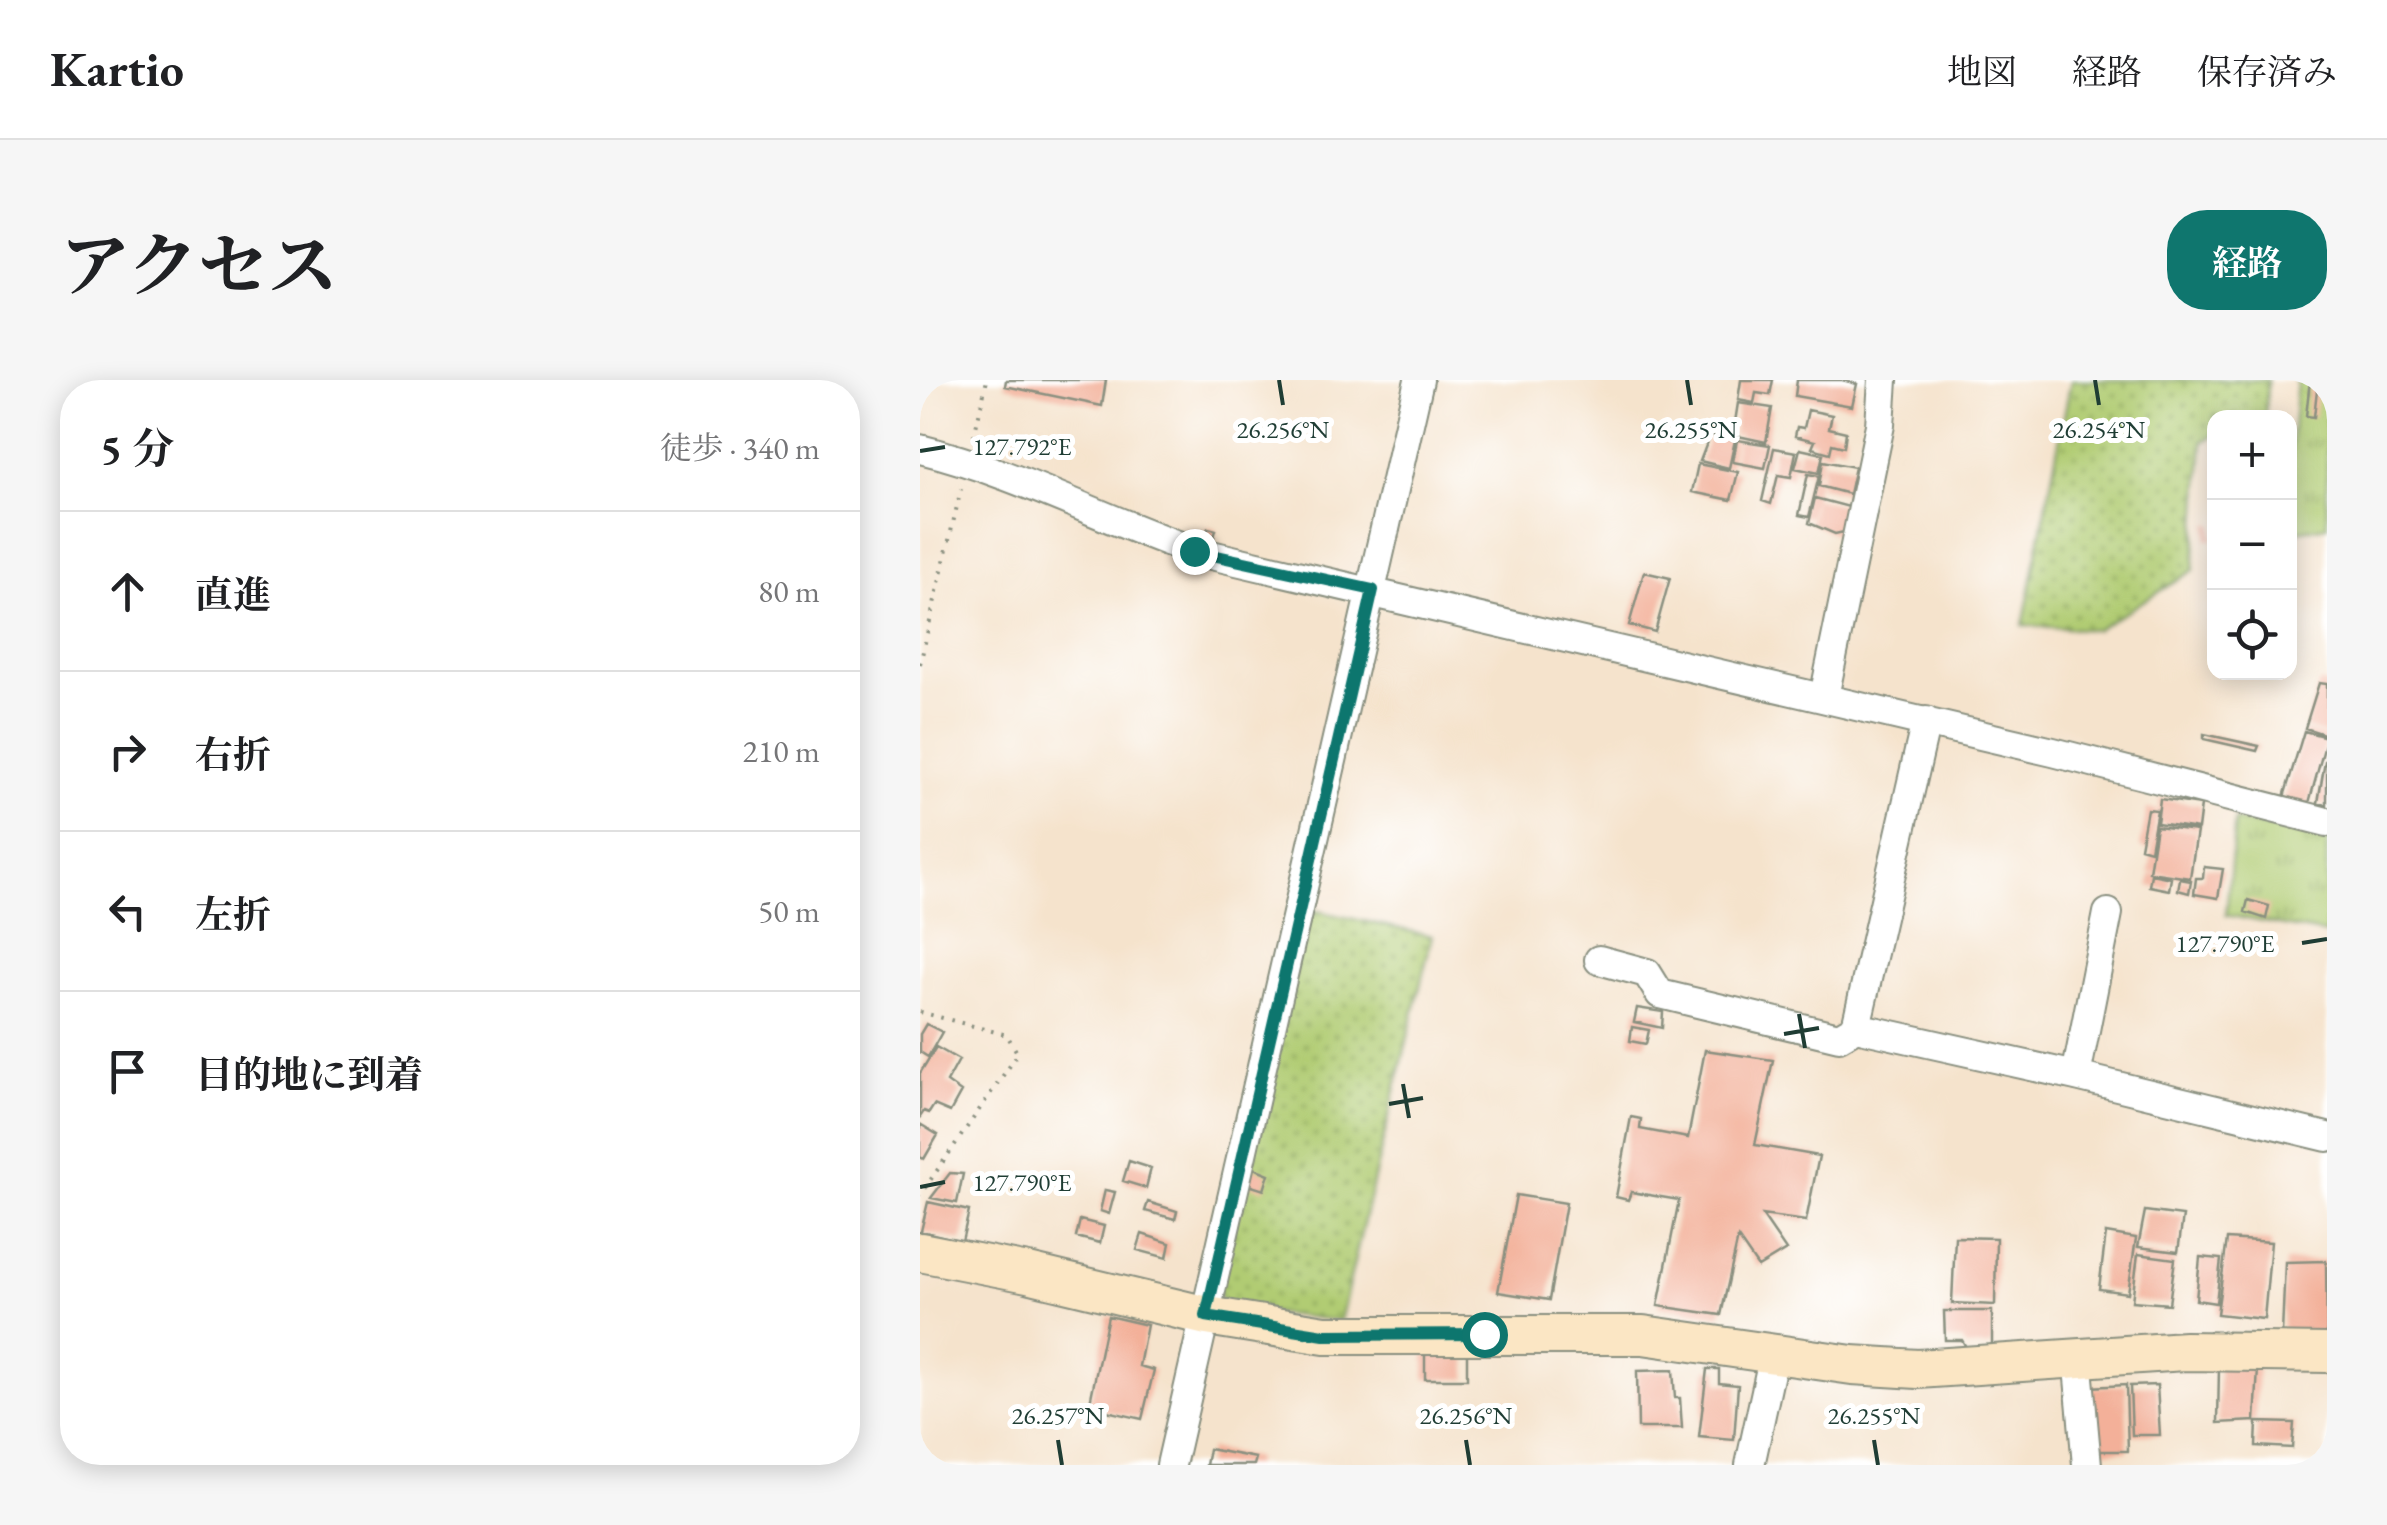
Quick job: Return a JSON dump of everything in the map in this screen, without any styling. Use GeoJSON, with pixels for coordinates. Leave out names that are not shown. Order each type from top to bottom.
{"type":"FeatureCollection","features":[{"type":"Feature","properties":{"kind":"street"},"geometry":{"type":"LineString","coordinates":[[1171,1465],[1419,380]]}},
{"type":"Feature","properties":{"kind":"street"},"geometry":{"type":"LineString","coordinates":[[1824,698],[1880,425],[1883,380]]}},
{"type":"Feature","properties":{"kind":"street"},"geometry":{"type":"LineString","coordinates":[[920,449],[968,460],[1194,551],[1926,722],[2327,822]]}},
{"type":"Feature","properties":{"kind":"street"},"geometry":{"type":"LineString","coordinates":[[1856,1027],[1926,722]]}},
{"type":"Feature","properties":{"kind":"street"},"geometry":{"type":"LineString","coordinates":[[2076,1076],[2108,913]]}},
{"type":"Feature","properties":{"kind":"street"},"geometry":{"type":"LineString","coordinates":[[1598,960],[1647,973],[1660,994],[1839,1037],[1856,1027],[2327,1137]]}},
{"type":"Feature","properties":{"kind":"street"},"geometry":{"type":"LineString","coordinates":[[920,1252],[1028,1273],[1206,1316],[1324,1335],[1643,1335],[1852,1365],[1918,1368],[2185,1350],[2327,1353]]}},
{"type":"Feature","properties":{"kind":"street"},"geometry":{"type":"LineString","coordinates":[[1750,1465],[1774,1354]]}},
{"type":"Feature","properties":{"kind":"street"},"geometry":{"type":"LineString","coordinates":[[2077,1356],[2087,1465]]}},
{"type":"Feature","properties":{"kind":"path"},"geometry":{"type":"LineString","coordinates":[[920,664],[987,380]]}},
{"type":"Feature","properties":{"kind":"path"},"geometry":{"type":"LineString","coordinates":[[920,1012],[1007,1035],[1018,1054],[920,1195]]}},
{"type":"Feature","properties":{"kind":"green space"},"geometry":{"type":"Polygon","coordinates":[[[2071,380],[2268,380],[2265,410],[2207,410],[2194,570],[2096,630],[2023,625],[2071,380]]]}},
{"type":"Feature","properties":{"kind":"green space"},"geometry":{"type":"Polygon","coordinates":[[[2297,380],[2327,380],[2327,526],[2297,531],[2297,410],[2297,380]]]}},
{"type":"Feature","properties":{"kind":"green space"},"geometry":{"type":"Polygon","coordinates":[[[2235,820],[2327,837],[2327,934],[2226,915],[2235,820]]]}},
{"type":"Feature","properties":{"kind":"green space"},"geometry":{"type":"Polygon","coordinates":[[[1308,909],[1432,936],[1340,1321],[1224,1307],[1218,1291],[1308,909]]]}},
{"type":"Feature","properties":{"kind":"building"},"geometry":{"type":"Polygon","coordinates":[[[1006,380],[1106,380],[1102,406],[1005,386],[1006,380]]]}},
{"type":"Feature","properties":{"kind":"building"},"geometry":{"type":"Polygon","coordinates":[[[1741,380],[1773,380],[1770,395],[1756,393],[1754,403],[1738,400],[1741,380]]]}},
{"type":"Feature","properties":{"kind":"building"},"geometry":{"type":"Polygon","coordinates":[[[1797,380],[1857,384],[1852,406],[1795,396],[1797,380]]]}},
{"type":"Feature","properties":{"kind":"building"},"geometry":{"type":"Polygon","coordinates":[[[2310,380],[2318,380],[2314,417],[2306,416],[2310,380]]]}},
{"type":"Feature","properties":{"kind":"building"},"geometry":{"type":"Polygon","coordinates":[[[1738,403],[1772,408],[1766,442],[1738,436],[1738,430],[1733,435],[1738,403]]]}},
{"type":"Feature","properties":{"kind":"building"},"geometry":{"type":"Polygon","coordinates":[[[1808,410],[1832,415],[1829,428],[1846,432],[1844,447],[1832,444],[1830,453],[1812,448],[1815,441],[1795,436],[1797,427],[1804,428],[1808,410]]]}},
{"type":"Feature","properties":{"kind":"building"},"geometry":{"type":"Polygon","coordinates":[[[1710,435],[1735,440],[1729,468],[1700,461],[1710,435]]]}},
{"type":"Feature","properties":{"kind":"building"},"geometry":{"type":"Polygon","coordinates":[[[1737,440],[1770,445],[1765,468],[1733,462],[1737,440]]]}},
{"type":"Feature","properties":{"kind":"building"},"geometry":{"type":"Polygon","coordinates":[[[1774,448],[1796,452],[1791,477],[1778,475],[1771,504],[1762,501],[1774,448]]]}},
{"type":"Feature","properties":{"kind":"building"},"geometry":{"type":"Polygon","coordinates":[[[1800,449],[1823,454],[1819,473],[1795,468],[1800,449]]]}},
{"type":"Feature","properties":{"kind":"building"},"geometry":{"type":"Polygon","coordinates":[[[1823,461],[1855,467],[1849,494],[1819,486],[1823,461]]]}},
{"type":"Feature","properties":{"kind":"building"},"geometry":{"type":"Polygon","coordinates":[[[1698,464],[1738,472],[1731,500],[1692,492],[1698,464]]]}},
{"type":"Feature","properties":{"kind":"building"},"geometry":{"type":"Polygon","coordinates":[[[1808,474],[1819,476],[1809,517],[1799,515],[1808,474]]]}},
{"type":"Feature","properties":{"kind":"building"},"geometry":{"type":"Polygon","coordinates":[[[1815,498],[1853,508],[1844,532],[1835,534],[1809,523],[1815,498]]]}},
{"type":"Feature","properties":{"kind":"building"},"geometry":{"type":"Polygon","coordinates":[[[1208,528],[1216,530],[1212,545],[1203,543],[1208,528]]]}},
{"type":"Feature","properties":{"kind":"building"},"geometry":{"type":"Polygon","coordinates":[[[1644,572],[1670,578],[1655,632],[1629,625],[1644,572]]]}},
{"type":"Feature","properties":{"kind":"building"},"geometry":{"type":"Polygon","coordinates":[[[2319,683],[2327,684],[2327,735],[2305,728],[2319,683]]]}},
{"type":"Feature","properties":{"kind":"building"},"geometry":{"type":"Polygon","coordinates":[[[2304,731],[2327,737],[2306,814],[2281,807],[2304,731]]]}},
{"type":"Feature","properties":{"kind":"building"},"geometry":{"type":"Polygon","coordinates":[[[2204,734],[2259,746],[2257,751],[2204,739],[2204,734]]]}},
{"type":"Feature","properties":{"kind":"building"},"geometry":{"type":"Polygon","coordinates":[[[2327,761],[2327,805],[2318,803],[2327,761]]]}},
{"type":"Feature","properties":{"kind":"building"},"geometry":{"type":"Polygon","coordinates":[[[2160,799],[2201,805],[2198,829],[2157,823],[2160,799]]]}},
{"type":"Feature","properties":{"kind":"building"},"geometry":{"type":"Polygon","coordinates":[[[2147,809],[2157,810],[2150,850],[2140,847],[2147,809]]]}},
{"type":"Feature","properties":{"kind":"building"},"geometry":{"type":"Polygon","coordinates":[[[2156,826],[2197,831],[2190,878],[2149,872],[2156,826]]]}},
{"type":"Feature","properties":{"kind":"building"},"geometry":{"type":"Polygon","coordinates":[[[2204,867],[2223,869],[2218,898],[2194,894],[2196,878],[2203,878],[2204,867]]]}},
{"type":"Feature","properties":{"kind":"building"},"geometry":{"type":"Polygon","coordinates":[[[2151,874],[2171,878],[2169,890],[2149,886],[2151,874]]]}},
{"type":"Feature","properties":{"kind":"building"},"geometry":{"type":"Polygon","coordinates":[[[2180,879],[2191,881],[2189,893],[2178,890],[2180,879]]]}},
{"type":"Feature","properties":{"kind":"building"},"geometry":{"type":"Polygon","coordinates":[[[2248,900],[2269,906],[2266,919],[2245,912],[2248,900]]]}},
{"type":"Feature","properties":{"kind":"building"},"geometry":{"type":"Polygon","coordinates":[[[1637,1008],[1663,1012],[1662,1028],[1634,1022],[1637,1008]]]}},
{"type":"Feature","properties":{"kind":"building"},"geometry":{"type":"Polygon","coordinates":[[[926,1024],[942,1032],[928,1057],[920,1052],[920,1034],[926,1024]]]}},
{"type":"Feature","properties":{"kind":"building"},"geometry":{"type":"Polygon","coordinates":[[[1632,1027],[1649,1030],[1646,1044],[1630,1041],[1632,1027]]]}},
{"type":"Feature","properties":{"kind":"building"},"geometry":{"type":"Polygon","coordinates":[[[936,1047],[959,1060],[947,1082],[961,1092],[950,1112],[934,1105],[920,1117],[920,1073],[936,1047]]]}},
{"type":"Feature","properties":{"kind":"building"},"geometry":{"type":"Polygon","coordinates":[[[1705,1050],[1773,1060],[1755,1145],[1819,1156],[1806,1221],[1762,1215],[1786,1250],[1758,1267],[1738,1238],[1721,1315],[1658,1306],[1679,1200],[1631,1192],[1628,1200],[1616,1197],[1631,1117],[1641,1119],[1640,1129],[1688,1138],[1705,1050]]]}},
{"type":"Feature","properties":{"kind":"building"},"geometry":{"type":"Polygon","coordinates":[[[920,1124],[938,1135],[924,1159],[920,1157],[920,1124]]]}},
{"type":"Feature","properties":{"kind":"building"},"geometry":{"type":"Polygon","coordinates":[[[1129,1161],[1151,1168],[1146,1188],[1123,1181],[1129,1161]]]}},
{"type":"Feature","properties":{"kind":"building"},"geometry":{"type":"Polygon","coordinates":[[[1249,1166],[1269,1174],[1264,1190],[1242,1183],[1249,1166]]]}},
{"type":"Feature","properties":{"kind":"building"},"geometry":{"type":"Polygon","coordinates":[[[950,1173],[963,1174],[957,1203],[931,1198],[950,1173]]]}},
{"type":"Feature","properties":{"kind":"building"},"geometry":{"type":"Polygon","coordinates":[[[1105,1190],[1115,1192],[1109,1214],[1100,1211],[1105,1190]]]}},
{"type":"Feature","properties":{"kind":"building"},"geometry":{"type":"Polygon","coordinates":[[[1516,1195],[1566,1203],[1549,1300],[1498,1292],[1516,1195]]]}},
{"type":"Feature","properties":{"kind":"building"},"geometry":{"type":"Polygon","coordinates":[[[928,1202],[969,1211],[962,1241],[921,1231],[928,1202]]]}},
{"type":"Feature","properties":{"kind":"building"},"geometry":{"type":"Polygon","coordinates":[[[1148,1202],[1177,1211],[1175,1219],[1145,1211],[1148,1202]]]}},
{"type":"Feature","properties":{"kind":"building"},"geometry":{"type":"Polygon","coordinates":[[[2145,1211],[2183,1216],[2178,1252],[2138,1247],[2145,1211]]]}},
{"type":"Feature","properties":{"kind":"building"},"geometry":{"type":"Polygon","coordinates":[[[1080,1220],[1104,1226],[1100,1243],[1076,1237],[1080,1220]]]}},
{"type":"Feature","properties":{"kind":"building"},"geometry":{"type":"Polygon","coordinates":[[[2106,1233],[2136,1238],[2128,1293],[2099,1289],[2106,1233]]]}},
{"type":"Feature","properties":{"kind":"building"},"geometry":{"type":"Polygon","coordinates":[[[1142,1234],[1170,1243],[1167,1258],[1137,1250],[1142,1234]]]}},
{"type":"Feature","properties":{"kind":"building"},"geometry":{"type":"Polygon","coordinates":[[[1955,1237],[1996,1238],[1995,1305],[1952,1303],[1955,1237]]]}},
{"type":"Feature","properties":{"kind":"building"},"geometry":{"type":"Polygon","coordinates":[[[2227,1239],[2271,1242],[2264,1319],[2217,1314],[2227,1239]]]}},
{"type":"Feature","properties":{"kind":"building"},"geometry":{"type":"Polygon","coordinates":[[[2138,1254],[2175,1259],[2169,1304],[2132,1301],[2138,1254]]]}},
{"type":"Feature","properties":{"kind":"building"},"geometry":{"type":"Polygon","coordinates":[[[2200,1257],[2221,1259],[2216,1303],[2196,1300],[2200,1257]]]}},
{"type":"Feature","properties":{"kind":"building"},"geometry":{"type":"Polygon","coordinates":[[[2326,1261],[2327,1341],[2314,1335],[2282,1334],[2285,1262],[2326,1261]]]}},
{"type":"Feature","properties":{"kind":"building"},"geometry":{"type":"Polygon","coordinates":[[[1944,1311],[1992,1311],[1992,1346],[1966,1347],[1962,1340],[1945,1340],[1944,1311]]]}},
{"type":"Feature","properties":{"kind":"building"},"geometry":{"type":"Polygon","coordinates":[[[1108,1316],[1147,1325],[1139,1366],[1154,1370],[1142,1419],[1089,1407],[1108,1316]]]}},
{"type":"Feature","properties":{"kind":"building"},"geometry":{"type":"Polygon","coordinates":[[[1425,1353],[1467,1354],[1467,1379],[1425,1379],[1425,1353]]]}},
{"type":"Feature","properties":{"kind":"building"},"geometry":{"type":"Polygon","coordinates":[[[2219,1366],[2258,1368],[2255,1421],[2218,1423],[2219,1366]]]}},
{"type":"Feature","properties":{"kind":"building"},"geometry":{"type":"Polygon","coordinates":[[[1707,1369],[1719,1369],[1719,1383],[1738,1385],[1734,1440],[1699,1437],[1707,1369]]]}},
{"type":"Feature","properties":{"kind":"building"},"geometry":{"type":"Polygon","coordinates":[[[1673,1370],[1682,1428],[1638,1428],[1637,1371],[1673,1370]]]}},
{"type":"Feature","properties":{"kind":"building"},"geometry":{"type":"Polygon","coordinates":[[[2126,1385],[2128,1451],[2092,1451],[2090,1387],[2126,1385]]]}},
{"type":"Feature","properties":{"kind":"building"},"geometry":{"type":"Polygon","coordinates":[[[2157,1385],[2160,1435],[2132,1435],[2130,1386],[2157,1385]]]}},
{"type":"Feature","properties":{"kind":"building"},"geometry":{"type":"Polygon","coordinates":[[[2257,1422],[2294,1423],[2292,1448],[2256,1446],[2257,1422]]]}},
{"type":"Feature","properties":{"kind":"building"},"geometry":{"type":"Polygon","coordinates":[[[1209,1449],[1256,1458],[1254,1465],[1206,1465],[1209,1449]]]}},
{"type":"Feature","properties":{"kind":"route"},"geometry":{"type":"LineString","coordinates":[[1194,551],[1373,590],[1206,1316],[1324,1335],[1484,1334]]}}]}
